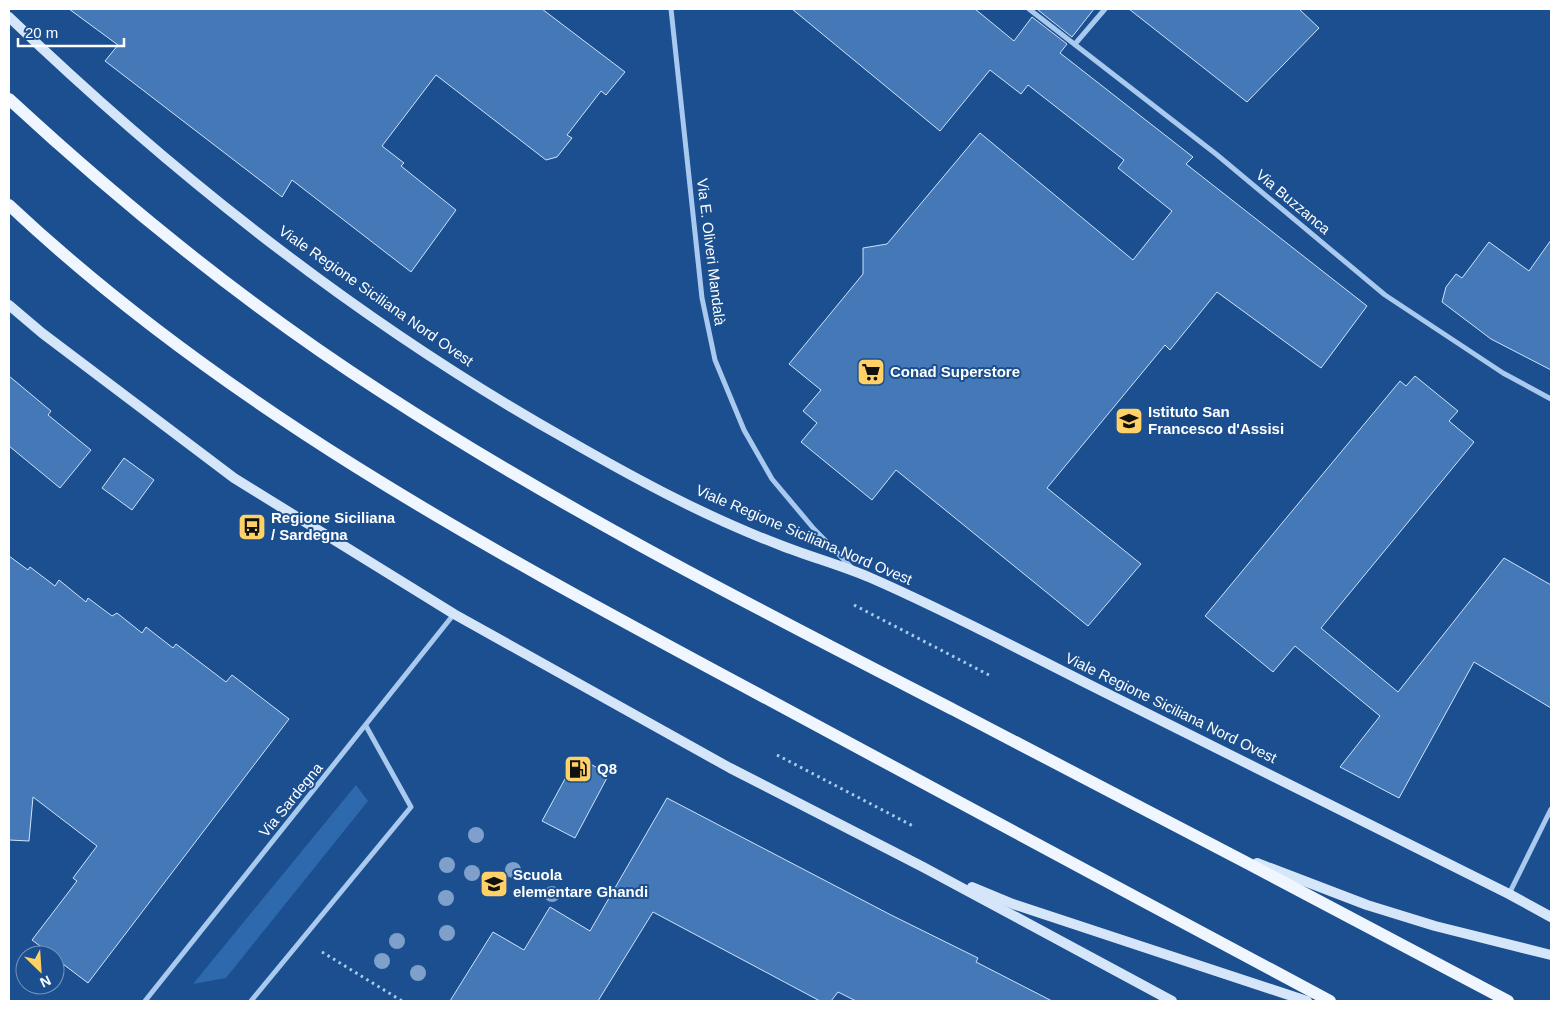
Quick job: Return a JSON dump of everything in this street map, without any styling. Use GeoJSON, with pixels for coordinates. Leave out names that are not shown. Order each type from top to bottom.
{"type":"FeatureCollection","features":[{"type":"Feature","properties":{"kind":"main road"},"geometry":{"type":"LineString","coordinates":[[9,99],[80,166],[235,290],[383,394],[536,487],[667,560],[1222,849],[1508,1001]]}},
{"type":"Feature","properties":{"kind":"main road"},"geometry":{"type":"LineString","coordinates":[[9,205],[130,310],[279,418],[375,480],[481,544],[1330,1001]]}},
{"type":"Feature","properties":{"kind":"street","name":"Via E. Oliveri Mandalà"},"geometry":{"type":"LineString","coordinates":[[671,9],[702,298],[715,360],[744,430],[772,480],[814,529],[857,572]]}},
{"type":"Feature","properties":{"kind":"street","name":"Via Buzzanca"},"geometry":{"type":"LineString","coordinates":[[1029,9],[1216,154],[1385,295],[1504,373],[1551,399]]}},
{"type":"Feature","properties":{"kind":"street"},"geometry":{"type":"LineString","coordinates":[[1075,44],[1105,9]]}},
{"type":"Feature","properties":{"kind":"street","name":"Viale Regione Siciliana Nord Ovest"},"geometry":{"type":"LineString","coordinates":[[9,17],[81,86],[190,180],[275,247],[417,348],[565,439],[697,509],[780,545],[857,572],[1012,646],[1509,894],[1551,917]]}},
{"type":"Feature","properties":{"kind":"street"},"geometry":{"type":"LineString","coordinates":[[9,304],[42,333],[234,478],[454,614],[730,768],[923,867],[1172,1001]]}},
{"type":"Feature","properties":{"kind":"street","name":"Via Sardegna"},"geometry":{"type":"LineString","coordinates":[[145,1001],[454,614]]}},
{"type":"Feature","properties":{"kind":"street"},"geometry":{"type":"LineString","coordinates":[[251,1001],[411,807],[366,726]]}},
{"type":"Feature","properties":{"kind":"street"},"geometry":{"type":"LineString","coordinates":[[1509,894],[1551,809]]}},
{"type":"Feature","properties":{"kind":"street"},"geometry":{"type":"LineString","coordinates":[[1222,849],[1367,905],[1435,926],[1551,955]]}},
{"type":"Feature","properties":{"kind":"street"},"geometry":{"type":"LineString","coordinates":[[923,867],[1013,904],[1307,1001]]}},
{"type":"Feature","properties":{"kind":"path"},"geometry":{"type":"LineString","coordinates":[[854,605],[989,676]]}},
{"type":"Feature","properties":{"kind":"path"},"geometry":{"type":"LineString","coordinates":[[777,755],[915,827]]}},
{"type":"Feature","properties":{"kind":"path"},"geometry":{"type":"LineString","coordinates":[[322,952],[402,1001]]}},
{"type":"Feature","properties":{"kind":"shaded area"},"geometry":{"type":"Polygon","coordinates":[[[356,785],[368,801],[226,978],[193,984],[356,785]]]}},
{"type":"Feature","properties":{"kind":"building"},"geometry":{"type":"Polygon","coordinates":[[[69,9],[542,9],[625,72],[606,95],[601,91],[567,135],[572,138],[557,157],[546,160],[436,75],[382,146],[404,163],[401,166],[456,210],[411,272],[292,180],[282,197],[105,61],[118,45],[69,9]]]}},
{"type":"Feature","properties":{"kind":"building"},"geometry":{"type":"Polygon","coordinates":[[[792,9],[975,9],[1014,41],[1032,17],[1067,44],[1060,53],[1193,157],[1186,164],[1367,306],[1321,368],[1217,292],[1170,350],[1165,345],[1047,488],[1141,564],[1088,626],[896,470],[872,500],[801,442],[817,423],[803,411],[821,390],[789,364],[863,274],[863,248],[887,244],[980,133],[1133,260],[1172,211],[1118,168],[1124,160],[1028,85],[1021,94],[990,70],[940,131],[792,9]]]}},
{"type":"Feature","properties":{"kind":"building"},"geometry":{"type":"Polygon","coordinates":[[[1039,9],[1094,9],[1072,37],[1039,9]]]}},
{"type":"Feature","properties":{"kind":"building"},"geometry":{"type":"Polygon","coordinates":[[[1129,9],[1299,9],[1319,28],[1247,102],[1129,9]]]}},
{"type":"Feature","properties":{"kind":"building"},"geometry":{"type":"Polygon","coordinates":[[[1551,240],[1551,370],[1491,339],[1442,302],[1446,287],[1456,274],[1462,278],[1489,242],[1529,271],[1551,240]]]}},
{"type":"Feature","properties":{"kind":"building"},"geometry":{"type":"Polygon","coordinates":[[[9,376],[51,411],[48,415],[91,450],[60,488],[9,446],[9,376]]]}},
{"type":"Feature","properties":{"kind":"building"},"geometry":{"type":"Polygon","coordinates":[[[1415,376],[1458,411],[1449,421],[1474,442],[1321,628],[1398,692],[1504,558],[1551,585],[1551,708],[1474,662],[1399,798],[1340,767],[1380,716],[1295,646],[1273,672],[1205,616],[1400,381],[1406,386],[1415,376]]]}},
{"type":"Feature","properties":{"kind":"building"},"geometry":{"type":"Polygon","coordinates":[[[124,458],[154,480],[132,510],[102,488],[124,458]]]}},
{"type":"Feature","properties":{"kind":"building"},"geometry":{"type":"Polygon","coordinates":[[[9,556],[28,570],[30,567],[55,586],[59,580],[86,602],[88,598],[112,616],[117,613],[142,633],[146,627],[173,648],[176,644],[226,682],[232,675],[289,719],[88,983],[65,966],[65,945],[39,945],[32,940],[77,881],[73,878],[97,846],[33,797],[29,841],[9,840],[9,556]]]}},
{"type":"Feature","properties":{"kind":"building"},"geometry":{"type":"Polygon","coordinates":[[[577,757],[609,774],[575,838],[542,821],[577,757]]]}},
{"type":"Feature","properties":{"kind":"building"},"geometry":{"type":"Polygon","coordinates":[[[667,798],[891,915],[978,958],[976,962],[1052,1001],[856,1001],[838,992],[831,1001],[820,1001],[653,912],[598,1001],[450,1001],[493,932],[524,950],[550,907],[590,931],[667,798]]]}},
{"type":"Feature","properties":{"kind":"place","name":"Conad Superstore"},"geometry":{"type":"Point","coordinates":[871,372]}},
{"type":"Feature","properties":{"kind":"place","name":"Istituto San Francesco d'Assisi"},"geometry":{"type":"Point","coordinates":[1129,421]}},
{"type":"Feature","properties":{"kind":"place","name":"Regione Siciliana / Sardegna"},"geometry":{"type":"Point","coordinates":[252,527]}},
{"type":"Feature","properties":{"kind":"place","name":"Q8"},"geometry":{"type":"Point","coordinates":[578,769]}},
{"type":"Feature","properties":{"kind":"place","name":"Scuola elementare Ghandi"},"geometry":{"type":"Point","coordinates":[494,884]}}]}
